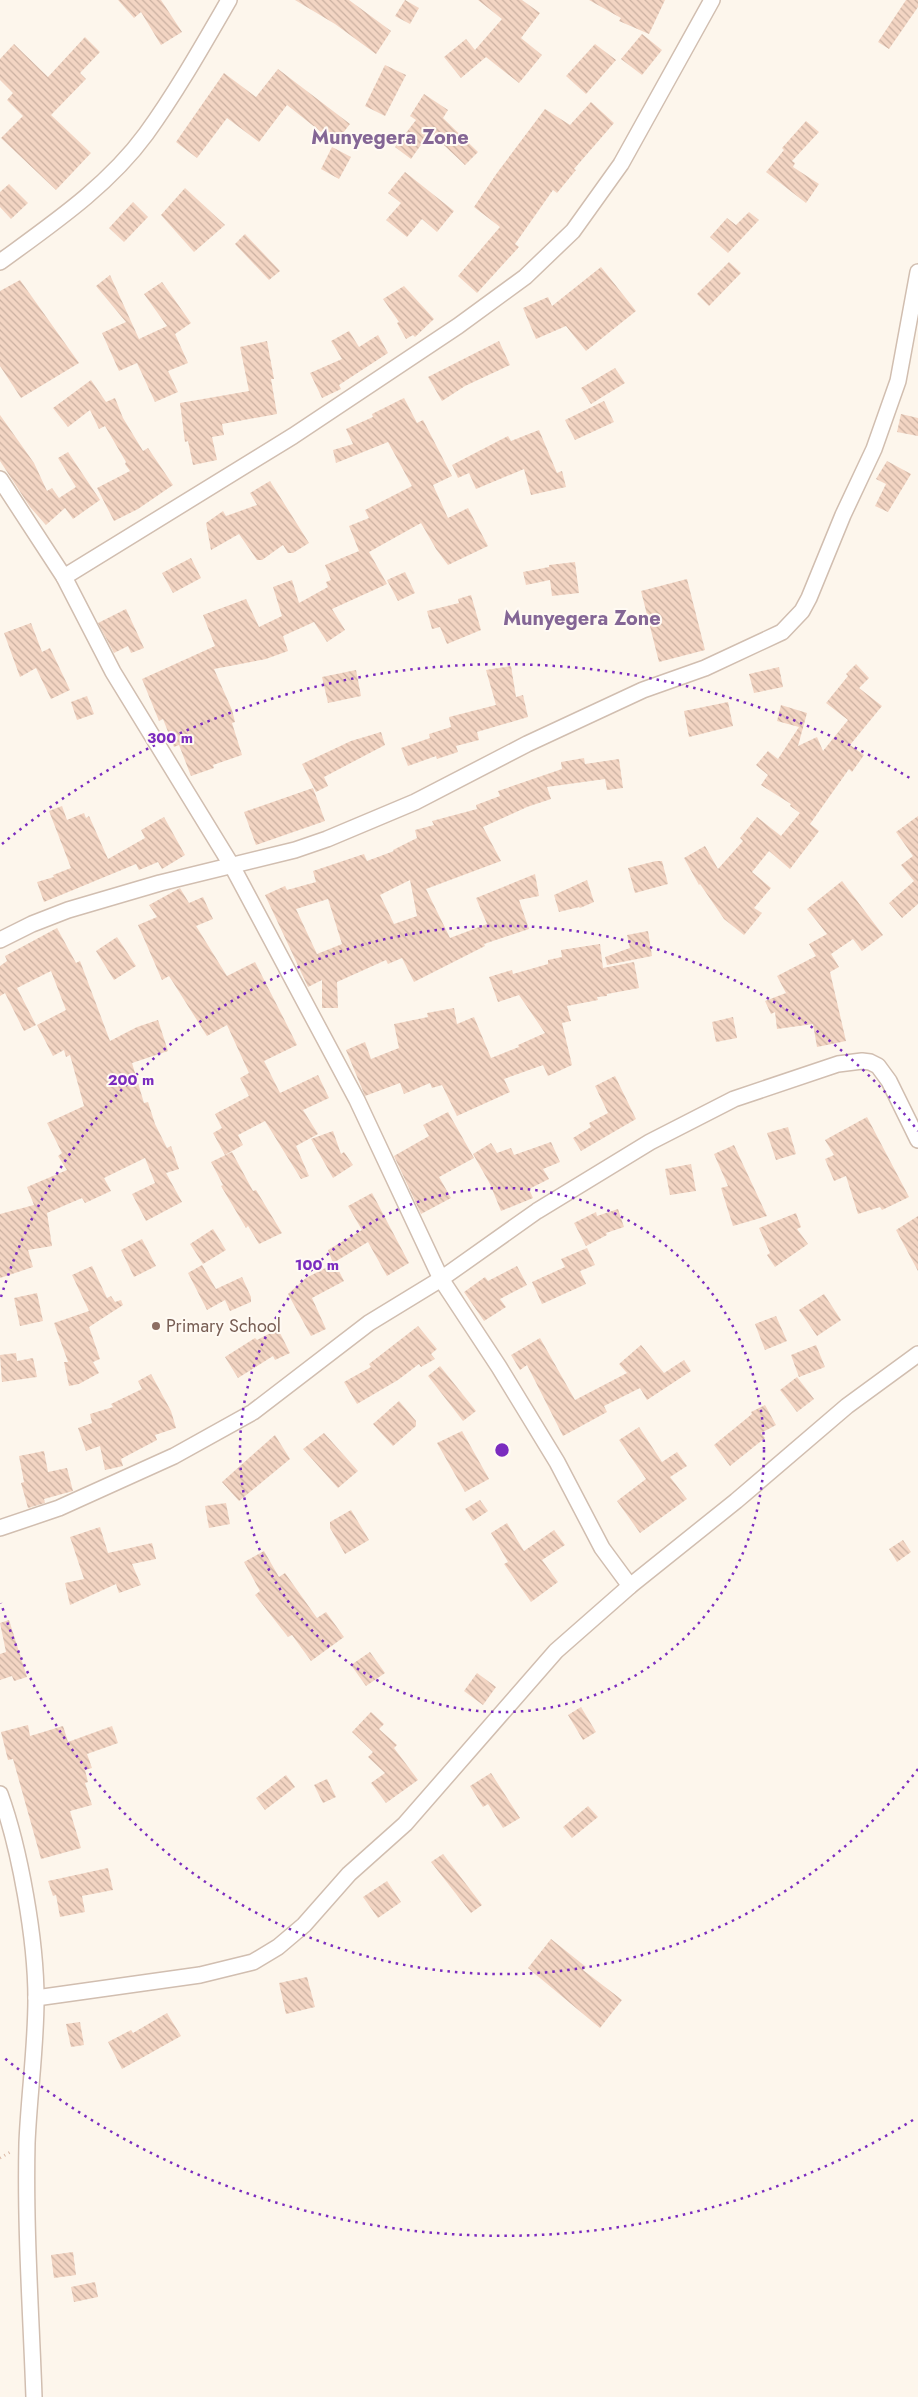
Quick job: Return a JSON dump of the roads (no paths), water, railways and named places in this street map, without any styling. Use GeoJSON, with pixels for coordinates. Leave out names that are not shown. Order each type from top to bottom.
{"type":"FeatureCollection","features":[{"type":"Feature","properties":{"kind":"street"},"geometry":{"type":"LineString","coordinates":[[0,262],[71,210],[106,178],[146,135],[200,51],[229,0]]}},
{"type":"Feature","properties":{"kind":"street"},"geometry":{"type":"LineString","coordinates":[[64,577],[293,436],[458,326],[525,277],[573,230],[621,164],[712,0]]}},
{"type":"Feature","properties":{"kind":"street"},"geometry":{"type":"LineString","coordinates":[[0,940],[32,924],[68,910],[160,883],[295,850],[415,802],[527,744],[643,690],[706,668],[782,632],[793,622],[809,598],[843,515],[874,449],[892,398],[908,336],[918,272]]}},
{"type":"Feature","properties":{"kind":"street"},"geometry":{"type":"LineString","coordinates":[[0,479],[64,577],[113,672],[232,866],[357,1100],[441,1279],[500,1367],[547,1446],[602,1548],[630,1586]]}},
{"type":"Feature","properties":{"kind":"street"},"geometry":{"type":"LineString","coordinates":[[0,1528],[59,1508],[174,1456],[253,1412],[369,1323],[441,1279],[537,1211],[650,1142],[734,1099],[838,1064],[862,1061],[878,1066],[889,1081],[918,1140]]}},
{"type":"Feature","properties":{"kind":"street"},"geometry":{"type":"LineString","coordinates":[[36,1998],[200,1975],[253,1962],[278,1947],[304,1924],[349,1874],[405,1824],[556,1651],[630,1586],[736,1501],[846,1406],[918,1354]]}},
{"type":"Feature","properties":{"kind":"street"},"geometry":{"type":"LineString","coordinates":[[0,1794],[20,1872],[30,1930],[36,1998],[28,2142],[28,2237],[34,2397]]}},
{"type":"Feature","properties":{"kind":"place","name":"Primary School"},"geometry":{"type":"Point","coordinates":[156,1326]}},
{"type":"Feature","properties":{"kind":"district","name":"Munyegera Zone"},"geometry":{"type":"Point","coordinates":[390,137]}},
{"type":"Feature","properties":{"kind":"district","name":"Munyegera Zone"},"geometry":{"type":"Point","coordinates":[582,618]}}]}
